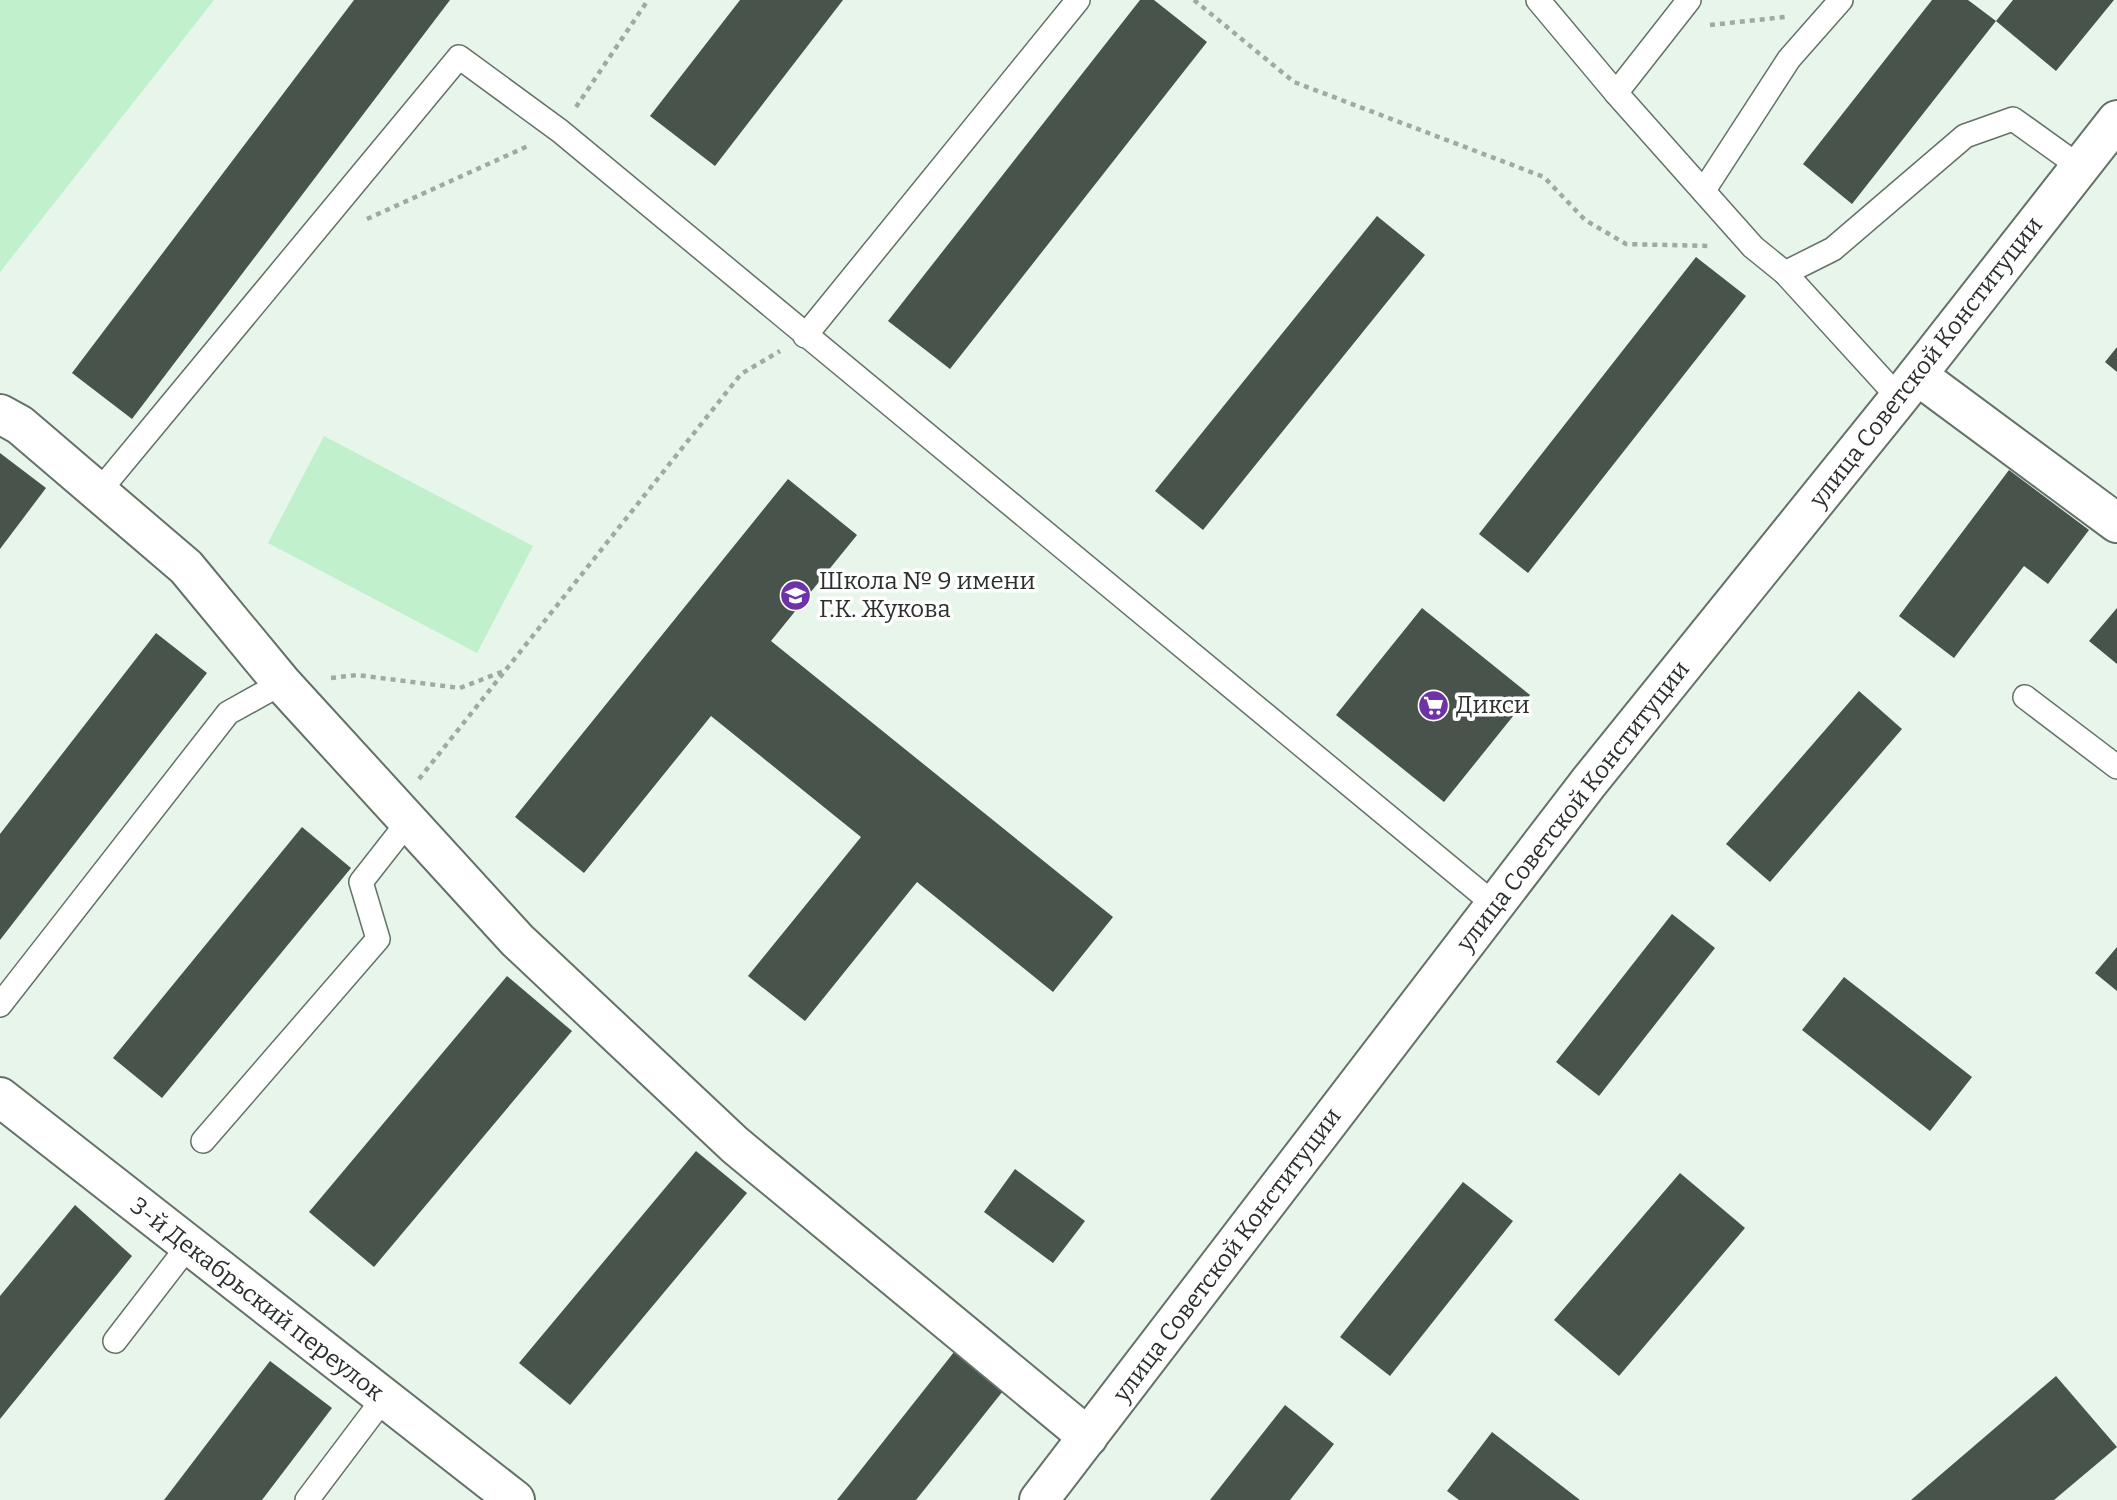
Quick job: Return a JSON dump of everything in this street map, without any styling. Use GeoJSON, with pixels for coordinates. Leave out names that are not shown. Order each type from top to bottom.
{"type":"FeatureCollection","features":[{"type":"Feature","properties":{"kind":"street","name":"улица Советской Конституции"},"geometry":{"type":"LineString","coordinates":[[1039,1500],[1588,782],[1908,387],[2117,120]]}},
{"type":"Feature","properties":{"kind":"street"},"geometry":{"type":"LineString","coordinates":[[1908,387],[2117,523]]}},
{"type":"Feature","properties":{"kind":"street"},"geometry":{"type":"LineString","coordinates":[[0,414],[20,425],[186,567],[282,683],[517,940],[735,1145],[1087,1437]]}},
{"type":"Feature","properties":{"kind":"street","name":"3-й Декабрьский переулок"},"geometry":{"type":"LineString","coordinates":[[0,1097],[515,1500]]}},
{"type":"Feature","properties":{"kind":"lane"},"geometry":{"type":"LineString","coordinates":[[805,336],[1078,0]]}},
{"type":"Feature","properties":{"kind":"lane"},"geometry":{"type":"LineString","coordinates":[[1538,0],[1616,93],[1754,247],[1908,387]]}},
{"type":"Feature","properties":{"kind":"lane"},"geometry":{"type":"LineString","coordinates":[[1616,93],[1689,0]]}},
{"type":"Feature","properties":{"kind":"lane"},"geometry":{"type":"LineString","coordinates":[[1704,190],[1789,59],[1836,6]]}},
{"type":"Feature","properties":{"kind":"lane"},"geometry":{"type":"LineString","coordinates":[[111,477],[459,57],[560,131],[1495,905]]}},
{"type":"Feature","properties":{"kind":"lane"},"geometry":{"type":"LineString","coordinates":[[1785,274],[1833,249],[1965,136],[2012,120],[2080,167]]}},
{"type":"Feature","properties":{"kind":"lane"},"geometry":{"type":"LineString","coordinates":[[0,1005],[228,713],[282,683]]}},
{"type":"Feature","properties":{"kind":"lane"},"geometry":{"type":"LineString","coordinates":[[2025,697],[2117,767]]}},
{"type":"Feature","properties":{"kind":"lane"},"geometry":{"type":"LineString","coordinates":[[203,1141],[378,939],[361,882],[401,816]]}},
{"type":"Feature","properties":{"kind":"lane"},"geometry":{"type":"LineString","coordinates":[[115,1341],[189,1245]]}},
{"type":"Feature","properties":{"kind":"lane"},"geometry":{"type":"LineString","coordinates":[[307,1500],[384,1398]]}},
{"type":"Feature","properties":{"kind":"path"},"geometry":{"type":"LineString","coordinates":[[363,221],[560,131],[648,0]]}},
{"type":"Feature","properties":{"kind":"path"},"geometry":{"type":"LineString","coordinates":[[1194,0],[1294,82],[1544,177],[1584,220],[1626,244],[1754,247]]}},
{"type":"Feature","properties":{"kind":"path"},"geometry":{"type":"LineString","coordinates":[[1665,30],[1836,6]]}},
{"type":"Feature","properties":{"kind":"path"},"geometry":{"type":"LineString","coordinates":[[401,816],[506,670],[741,374],[805,336]]}},
{"type":"Feature","properties":{"kind":"path"},"geometry":{"type":"LineString","coordinates":[[282,683],[357,675],[460,688],[506,670]]}},
{"type":"Feature","properties":{"kind":"green space"},"geometry":{"type":"Polygon","coordinates":[[[0,0],[214,0],[0,272],[0,0]]]}},
{"type":"Feature","properties":{"kind":"green space"},"geometry":{"type":"Polygon","coordinates":[[[324,436],[533,546],[477,653],[268,543],[324,436]]]}},
{"type":"Feature","properties":{"kind":"building"},"geometry":{"type":"Polygon","coordinates":[[[354,0],[450,0],[132,419],[72,373],[354,0]]]}},
{"type":"Feature","properties":{"kind":"building"},"geometry":{"type":"Polygon","coordinates":[[[740,0],[843,0],[715,166],[650,116],[740,0]]]}},
{"type":"Feature","properties":{"kind":"building"},"geometry":{"type":"Polygon","coordinates":[[[1140,0],[1154,0],[1207,42],[950,369],[888,321],[1140,0]]]}},
{"type":"Feature","properties":{"kind":"building"},"geometry":{"type":"Polygon","coordinates":[[[1932,0],[1968,0],[1996,21],[1852,204],[1803,164],[1932,0]]]}},
{"type":"Feature","properties":{"kind":"building"},"geometry":{"type":"Polygon","coordinates":[[[2013,0],[2114,0],[2056,71],[1996,21],[2013,0]]]}},
{"type":"Feature","properties":{"kind":"building"},"geometry":{"type":"Polygon","coordinates":[[[1377,216],[1425,255],[1203,530],[1155,491],[1377,216]]]}},
{"type":"Feature","properties":{"kind":"building"},"geometry":{"type":"Polygon","coordinates":[[[1696,257],[1746,296],[1528,573],[1479,534],[1696,257]]]}},
{"type":"Feature","properties":{"kind":"building"},"geometry":{"type":"Polygon","coordinates":[[[2117,347],[2117,372],[2105,362],[2117,347]]]}},
{"type":"Feature","properties":{"kind":"building"},"geometry":{"type":"Polygon","coordinates":[[[0,453],[46,488],[0,549],[0,453]]]}},
{"type":"Feature","properties":{"kind":"building"},"geometry":{"type":"Polygon","coordinates":[[[2009,470],[2089,530],[2048,584],[2024,566],[1954,658],[1899,616],[2009,470]]]}},
{"type":"Feature","properties":{"kind":"building"},"geometry":{"type":"Polygon","coordinates":[[[788,479],[857,535],[771,641],[1113,917],[1053,992],[917,882],[805,1021],[748,976],[861,837],[711,716],[584,873],[515,817],[788,479]]]}},
{"type":"Feature","properties":{"kind":"building","name":"Дикси"},"geometry":{"type":"Polygon","coordinates":[[[1422,608],[1530,695],[1444,802],[1336,715],[1422,608]]]}},
{"type":"Feature","properties":{"kind":"building"},"geometry":{"type":"Polygon","coordinates":[[[2117,608],[2117,664],[2089,641],[2117,608]]]}},
{"type":"Feature","properties":{"kind":"building"},"geometry":{"type":"Polygon","coordinates":[[[156,633],[207,673],[0,940],[0,834],[156,633]]]}},
{"type":"Feature","properties":{"kind":"building"},"geometry":{"type":"Polygon","coordinates":[[[1859,691],[1902,729],[1770,882],[1726,844],[1859,691]]]}},
{"type":"Feature","properties":{"kind":"building"},"geometry":{"type":"Polygon","coordinates":[[[302,827],[351,868],[162,1098],[113,1058],[302,827]]]}},
{"type":"Feature","properties":{"kind":"building"},"geometry":{"type":"Polygon","coordinates":[[[1672,914],[1715,948],[1599,1096],[1556,1062],[1672,914]]]}},
{"type":"Feature","properties":{"kind":"building"},"geometry":{"type":"Polygon","coordinates":[[[2117,947],[2117,991],[2095,973],[2117,947]]]}},
{"type":"Feature","properties":{"kind":"building"},"geometry":{"type":"Polygon","coordinates":[[[507,976],[572,1031],[374,1267],[309,1212],[507,976]]]}},
{"type":"Feature","properties":{"kind":"building"},"geometry":{"type":"Polygon","coordinates":[[[1844,977],[1972,1077],[1930,1131],[1802,1030],[1844,977]]]}},
{"type":"Feature","properties":{"kind":"building"},"geometry":{"type":"Polygon","coordinates":[[[696,1151],[747,1193],[570,1405],[519,1363],[696,1151]]]}},
{"type":"Feature","properties":{"kind":"building"},"geometry":{"type":"Polygon","coordinates":[[[1015,1169],[1085,1221],[1053,1263],[984,1212],[1015,1169]]]}},
{"type":"Feature","properties":{"kind":"building"},"geometry":{"type":"Polygon","coordinates":[[[1680,1173],[1745,1228],[1619,1376],[1554,1320],[1680,1173]]]}},
{"type":"Feature","properties":{"kind":"building"},"geometry":{"type":"Polygon","coordinates":[[[1463,1182],[1513,1221],[1390,1376],[1340,1337],[1463,1182]]]}},
{"type":"Feature","properties":{"kind":"building"},"geometry":{"type":"Polygon","coordinates":[[[75,1205],[132,1256],[0,1419],[0,1296],[75,1205]]]}},
{"type":"Feature","properties":{"kind":"building"},"geometry":{"type":"Polygon","coordinates":[[[958,1347],[1007,1386],[916,1500],[837,1500],[958,1347]]]}},
{"type":"Feature","properties":{"kind":"building"},"geometry":{"type":"Polygon","coordinates":[[[270,1361],[332,1408],[262,1500],[164,1500],[270,1361]]]}},
{"type":"Feature","properties":{"kind":"building"},"geometry":{"type":"Polygon","coordinates":[[[2056,1376],[2117,1447],[2054,1500],[1911,1500],[2056,1376]]]}},
{"type":"Feature","properties":{"kind":"building"},"geometry":{"type":"Polygon","coordinates":[[[1285,1405],[1334,1444],[1290,1500],[1210,1500],[1285,1405]]]}},
{"type":"Feature","properties":{"kind":"building"},"geometry":{"type":"Polygon","coordinates":[[[1492,1432],[1580,1500],[1459,1500],[1447,1491],[1492,1432]]]}},
{"type":"Feature","properties":{"kind":"place","name":"Школа № 9 имени Г.К. Жукова"},"geometry":{"type":"Point","coordinates":[796,595]}},
{"type":"Feature","properties":{"kind":"place","name":"Дикси"},"geometry":{"type":"Point","coordinates":[1433,705]}}]}
